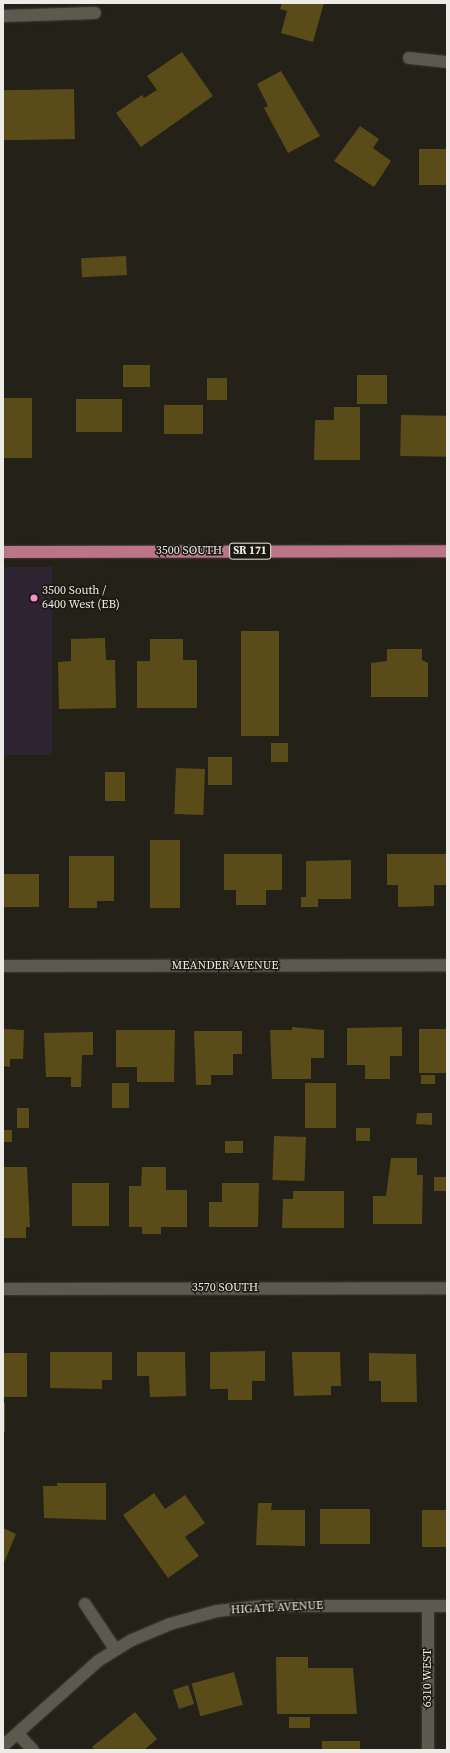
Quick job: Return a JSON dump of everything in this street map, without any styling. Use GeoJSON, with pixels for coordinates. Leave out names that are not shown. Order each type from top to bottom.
{"type":"FeatureCollection","features":[{"type":"Feature","properties":{"kind":"main road","name":"3500 SOUTH"},"geometry":{"type":"LineString","coordinates":[[3,552],[447,551]]}},
{"type":"Feature","properties":{"kind":"street"},"geometry":{"type":"LineString","coordinates":[[3,16],[95,13]]}},
{"type":"Feature","properties":{"kind":"street"},"geometry":{"type":"LineString","coordinates":[[409,58],[447,62]]}},
{"type":"Feature","properties":{"kind":"street","name":"MEANDER AVENUE"},"geometry":{"type":"LineString","coordinates":[[3,966],[447,965]]}},
{"type":"Feature","properties":{"kind":"street","name":"3570 SOUTH"},"geometry":{"type":"LineString","coordinates":[[3,1289],[447,1288]]}},
{"type":"Feature","properties":{"kind":"street"},"geometry":{"type":"LineString","coordinates":[[85,1604],[115,1649]]}},
{"type":"Feature","properties":{"kind":"street","name":"6310 WEST"},"geometry":{"type":"LineString","coordinates":[[428,1606],[428,1750]]}},
{"type":"Feature","properties":{"kind":"street","name":"HIGATE AVENUE"},"geometry":{"type":"LineString","coordinates":[[3,1746],[18,1734],[66,1687],[115,1649],[170,1624],[240,1608],[447,1606]]}},
{"type":"Feature","properties":{"kind":"street"},"geometry":{"type":"LineString","coordinates":[[18,1734],[34,1750]]}},
{"type":"Feature","properties":{"kind":"shaded area"},"geometry":{"type":"Polygon","coordinates":[[[3,567],[52,567],[52,755],[3,755],[3,567]]]}},
{"type":"Feature","properties":{"kind":"building"},"geometry":{"type":"Polygon","coordinates":[[[282,3],[324,3],[313,42],[281,33],[287,11],[280,9],[282,3]]]}},
{"type":"Feature","properties":{"kind":"building"},"geometry":{"type":"Polygon","coordinates":[[[182,52],[213,96],[141,147],[116,113],[142,95],[144,98],[157,90],[147,76],[182,52]]]}},
{"type":"Feature","properties":{"kind":"building"},"geometry":{"type":"Polygon","coordinates":[[[281,71],[320,136],[288,153],[264,108],[268,106],[257,84],[281,71]]]}},
{"type":"Feature","properties":{"kind":"building"},"geometry":{"type":"Polygon","coordinates":[[[74,89],[75,139],[4,140],[3,90],[74,89]]]}},
{"type":"Feature","properties":{"kind":"building"},"geometry":{"type":"Polygon","coordinates":[[[360,126],[379,139],[373,148],[391,161],[374,187],[334,161],[360,126]]]}},
{"type":"Feature","properties":{"kind":"building"},"geometry":{"type":"Polygon","coordinates":[[[419,149],[447,149],[447,185],[419,185],[419,149]]]}},
{"type":"Feature","properties":{"kind":"building"},"geometry":{"type":"Polygon","coordinates":[[[126,256],[127,275],[82,277],[81,258],[126,256]]]}},
{"type":"Feature","properties":{"kind":"building"},"geometry":{"type":"Polygon","coordinates":[[[123,365],[150,365],[150,387],[123,387],[123,365]]]}},
{"type":"Feature","properties":{"kind":"building"},"geometry":{"type":"Polygon","coordinates":[[[357,375],[387,375],[387,404],[357,404],[357,375]]]}},
{"type":"Feature","properties":{"kind":"building"},"geometry":{"type":"Polygon","coordinates":[[[207,378],[227,378],[227,400],[207,400],[207,378]]]}},
{"type":"Feature","properties":{"kind":"building"},"geometry":{"type":"Polygon","coordinates":[[[3,398],[32,398],[32,458],[3,458],[3,398]]]}},
{"type":"Feature","properties":{"kind":"building"},"geometry":{"type":"Polygon","coordinates":[[[76,399],[122,399],[122,432],[76,432],[76,399]]]}},
{"type":"Feature","properties":{"kind":"building"},"geometry":{"type":"Polygon","coordinates":[[[164,405],[203,405],[203,434],[164,434],[164,405]]]}},
{"type":"Feature","properties":{"kind":"building"},"geometry":{"type":"Polygon","coordinates":[[[334,407],[360,407],[360,460],[314,460],[315,420],[334,420],[334,407]]]}},
{"type":"Feature","properties":{"kind":"building"},"geometry":{"type":"Polygon","coordinates":[[[401,415],[447,416],[446,457],[400,456],[401,415]]]}},
{"type":"Feature","properties":{"kind":"building"},"geometry":{"type":"Polygon","coordinates":[[[241,631],[279,631],[279,736],[241,736],[241,631]]]}},
{"type":"Feature","properties":{"kind":"building"},"geometry":{"type":"Polygon","coordinates":[[[105,638],[106,660],[115,660],[116,708],[59,709],[58,662],[71,661],[71,639],[105,638]]]}},
{"type":"Feature","properties":{"kind":"building"},"geometry":{"type":"Polygon","coordinates":[[[150,639],[183,639],[183,660],[197,660],[197,708],[137,708],[137,661],[150,661],[150,639]]]}},
{"type":"Feature","properties":{"kind":"building"},"geometry":{"type":"Polygon","coordinates":[[[387,649],[422,649],[422,660],[428,663],[428,697],[371,697],[371,663],[387,661],[387,649]]]}},
{"type":"Feature","properties":{"kind":"building"},"geometry":{"type":"Polygon","coordinates":[[[271,743],[288,743],[288,762],[271,762],[271,743]]]}},
{"type":"Feature","properties":{"kind":"building"},"geometry":{"type":"Polygon","coordinates":[[[208,757],[232,757],[232,785],[208,785],[208,757]]]}},
{"type":"Feature","properties":{"kind":"building"},"geometry":{"type":"Polygon","coordinates":[[[176,768],[205,769],[203,815],[174,814],[176,768]]]}},
{"type":"Feature","properties":{"kind":"building"},"geometry":{"type":"Polygon","coordinates":[[[105,772],[125,772],[125,801],[105,801],[105,772]]]}},
{"type":"Feature","properties":{"kind":"building"},"geometry":{"type":"Polygon","coordinates":[[[150,840],[180,840],[180,908],[150,908],[150,840]]]}},
{"type":"Feature","properties":{"kind":"building"},"geometry":{"type":"Polygon","coordinates":[[[224,854],[282,854],[282,890],[266,890],[266,905],[236,905],[236,890],[224,890],[224,854]]]}},
{"type":"Feature","properties":{"kind":"building"},"geometry":{"type":"Polygon","coordinates":[[[387,854],[447,854],[447,885],[434,885],[434,906],[398,907],[398,885],[387,885],[387,854]]]}},
{"type":"Feature","properties":{"kind":"building"},"geometry":{"type":"Polygon","coordinates":[[[69,856],[114,856],[114,901],[97,901],[97,908],[69,908],[69,856]]]}},
{"type":"Feature","properties":{"kind":"building"},"geometry":{"type":"Polygon","coordinates":[[[351,860],[351,899],[318,899],[318,907],[301,907],[301,897],[306,897],[306,861],[351,860]]]}},
{"type":"Feature","properties":{"kind":"building"},"geometry":{"type":"Polygon","coordinates":[[[3,874],[39,874],[39,907],[3,907],[3,874]]]}},
{"type":"Feature","properties":{"kind":"building"},"geometry":{"type":"Polygon","coordinates":[[[292,1027],[324,1030],[324,1058],[311,1058],[311,1079],[272,1079],[270,1030],[292,1030],[292,1027]]]}},
{"type":"Feature","properties":{"kind":"building"},"geometry":{"type":"Polygon","coordinates":[[[402,1027],[402,1056],[390,1056],[390,1079],[365,1079],[365,1065],[347,1065],[347,1028],[402,1027]]]}},
{"type":"Feature","properties":{"kind":"building"},"geometry":{"type":"Polygon","coordinates":[[[3,1029],[24,1030],[23,1059],[10,1059],[10,1067],[3,1066],[3,1029]]]}},
{"type":"Feature","properties":{"kind":"building"},"geometry":{"type":"Polygon","coordinates":[[[419,1029],[447,1029],[447,1073],[419,1073],[419,1029]]]}},
{"type":"Feature","properties":{"kind":"building"},"geometry":{"type":"Polygon","coordinates":[[[116,1030],[175,1030],[174,1082],[137,1082],[137,1067],[116,1067],[116,1030]]]}},
{"type":"Feature","properties":{"kind":"building"},"geometry":{"type":"Polygon","coordinates":[[[194,1031],[242,1031],[242,1054],[233,1054],[233,1075],[211,1075],[211,1085],[196,1085],[194,1031]]]}},
{"type":"Feature","properties":{"kind":"building"},"geometry":{"type":"Polygon","coordinates":[[[93,1032],[93,1055],[82,1055],[81,1087],[71,1087],[71,1077],[46,1077],[44,1033],[93,1032]]]}},
{"type":"Feature","properties":{"kind":"building"},"geometry":{"type":"Polygon","coordinates":[[[421,1075],[435,1075],[435,1084],[421,1084],[421,1075]]]}},
{"type":"Feature","properties":{"kind":"building"},"geometry":{"type":"Polygon","coordinates":[[[112,1083],[129,1083],[129,1108],[112,1108],[112,1083]]]}},
{"type":"Feature","properties":{"kind":"building"},"geometry":{"type":"Polygon","coordinates":[[[305,1083],[336,1083],[336,1128],[305,1128],[305,1083]]]}},
{"type":"Feature","properties":{"kind":"building"},"geometry":{"type":"Polygon","coordinates":[[[17,1108],[29,1108],[29,1128],[17,1128],[17,1108]]]}},
{"type":"Feature","properties":{"kind":"building"},"geometry":{"type":"Polygon","coordinates":[[[417,1113],[432,1113],[432,1125],[416,1124],[417,1113]]]}},
{"type":"Feature","properties":{"kind":"building"},"geometry":{"type":"Polygon","coordinates":[[[356,1128],[370,1128],[370,1141],[356,1141],[356,1128]]]}},
{"type":"Feature","properties":{"kind":"building"},"geometry":{"type":"Polygon","coordinates":[[[3,1130],[12,1130],[12,1142],[3,1142],[3,1130]]]}},
{"type":"Feature","properties":{"kind":"building"},"geometry":{"type":"Polygon","coordinates":[[[274,1136],[306,1137],[304,1181],[272,1180],[274,1136]]]}},
{"type":"Feature","properties":{"kind":"building"},"geometry":{"type":"Polygon","coordinates":[[[225,1141],[243,1141],[243,1153],[225,1153],[225,1141]]]}},
{"type":"Feature","properties":{"kind":"building"},"geometry":{"type":"Polygon","coordinates":[[[391,1158],[417,1158],[417,1175],[423,1175],[422,1224],[373,1224],[373,1196],[386,1196],[391,1158]]]}},
{"type":"Feature","properties":{"kind":"building"},"geometry":{"type":"Polygon","coordinates":[[[3,1167],[27,1167],[30,1227],[26,1227],[26,1238],[3,1238],[3,1167]]]}},
{"type":"Feature","properties":{"kind":"building"},"geometry":{"type":"Polygon","coordinates":[[[142,1167],[166,1167],[166,1190],[187,1190],[187,1227],[161,1227],[161,1234],[142,1234],[142,1227],[129,1227],[129,1186],[141,1186],[142,1167]]]}},
{"type":"Feature","properties":{"kind":"building"},"geometry":{"type":"Polygon","coordinates":[[[434,1177],[447,1177],[447,1191],[434,1191],[434,1177]]]}},
{"type":"Feature","properties":{"kind":"building"},"geometry":{"type":"Polygon","coordinates":[[[72,1183],[109,1183],[109,1226],[72,1226],[72,1183]]]}},
{"type":"Feature","properties":{"kind":"building"},"geometry":{"type":"Polygon","coordinates":[[[222,1183],[259,1183],[258,1227],[209,1227],[209,1202],[222,1202],[222,1183]]]}},
{"type":"Feature","properties":{"kind":"building"},"geometry":{"type":"Polygon","coordinates":[[[293,1191],[344,1191],[344,1228],[282,1228],[283,1199],[293,1199],[293,1191]]]}},
{"type":"Feature","properties":{"kind":"building"},"geometry":{"type":"Polygon","coordinates":[[[265,1351],[265,1381],[252,1381],[252,1400],[228,1400],[228,1389],[210,1389],[210,1352],[265,1351]]]}},
{"type":"Feature","properties":{"kind":"building"},"geometry":{"type":"Polygon","coordinates":[[[50,1352],[112,1352],[112,1380],[102,1380],[102,1389],[50,1388],[50,1352]]]}},
{"type":"Feature","properties":{"kind":"building"},"geometry":{"type":"Polygon","coordinates":[[[137,1352],[185,1352],[186,1396],[150,1397],[149,1376],[137,1376],[137,1352]]]}},
{"type":"Feature","properties":{"kind":"building"},"geometry":{"type":"Polygon","coordinates":[[[292,1352],[340,1352],[341,1386],[331,1386],[331,1395],[294,1396],[292,1352]]]}},
{"type":"Feature","properties":{"kind":"building"},"geometry":{"type":"Polygon","coordinates":[[[3,1353],[27,1353],[27,1397],[3,1397],[3,1353]]]}},
{"type":"Feature","properties":{"kind":"building"},"geometry":{"type":"Polygon","coordinates":[[[369,1353],[416,1354],[417,1402],[381,1402],[381,1381],[369,1381],[369,1353]]]}},
{"type":"Feature","properties":{"kind":"building"},"geometry":{"type":"Polygon","coordinates":[[[3,1403],[5,1403],[5,1432],[3,1432],[3,1403]]]}},
{"type":"Feature","properties":{"kind":"building"},"geometry":{"type":"Polygon","coordinates":[[[57,1483],[106,1483],[106,1520],[44,1518],[43,1486],[57,1486],[57,1483]]]}},
{"type":"Feature","properties":{"kind":"building"},"geometry":{"type":"Polygon","coordinates":[[[154,1493],[165,1509],[185,1495],[205,1523],[185,1537],[199,1556],[168,1578],[123,1515],[154,1493]]]}},
{"type":"Feature","properties":{"kind":"building"},"geometry":{"type":"Polygon","coordinates":[[[258,1503],[272,1503],[271,1510],[305,1510],[305,1546],[256,1545],[258,1503]]]}},
{"type":"Feature","properties":{"kind":"building"},"geometry":{"type":"Polygon","coordinates":[[[320,1509],[370,1509],[370,1544],[320,1544],[320,1509]]]}},
{"type":"Feature","properties":{"kind":"building"},"geometry":{"type":"Polygon","coordinates":[[[422,1510],[447,1510],[447,1547],[422,1547],[422,1510]]]}},
{"type":"Feature","properties":{"kind":"building"},"geometry":{"type":"Polygon","coordinates":[[[3,1528],[16,1534],[4,1563],[3,1563],[3,1528]]]}},
{"type":"Feature","properties":{"kind":"building"},"geometry":{"type":"Polygon","coordinates":[[[276,1657],[308,1657],[308,1668],[353,1668],[357,1714],[277,1714],[276,1657]]]}},
{"type":"Feature","properties":{"kind":"building"},"geometry":{"type":"Polygon","coordinates":[[[234,1672],[243,1705],[200,1716],[191,1683],[234,1672]]]}},
{"type":"Feature","properties":{"kind":"building"},"geometry":{"type":"Polygon","coordinates":[[[188,1685],[194,1704],[179,1709],[173,1690],[188,1685]]]}},
{"type":"Feature","properties":{"kind":"building"},"geometry":{"type":"Polygon","coordinates":[[[135,1712],[157,1739],[144,1750],[95,1750],[92,1747],[135,1712]]]}},
{"type":"Feature","properties":{"kind":"building"},"geometry":{"type":"Polygon","coordinates":[[[289,1717],[310,1717],[310,1728],[289,1728],[289,1717]]]}},
{"type":"Feature","properties":{"kind":"building"},"geometry":{"type":"Polygon","coordinates":[[[322,1741],[360,1741],[360,1750],[322,1750],[322,1741]]]}},
{"type":"Feature","properties":{"kind":"place","name":"3500 South / 6400 West (EB)"},"geometry":{"type":"Point","coordinates":[34,598]}}]}
